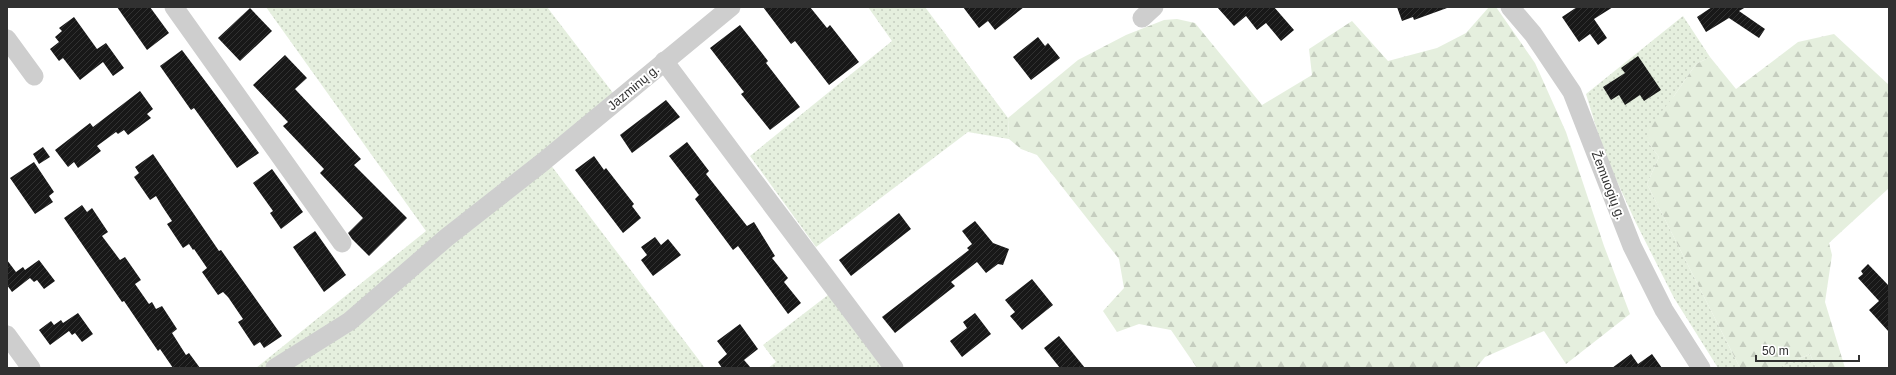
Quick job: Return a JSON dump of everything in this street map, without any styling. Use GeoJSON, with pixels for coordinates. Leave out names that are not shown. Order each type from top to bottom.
{"type":"FeatureCollection","features":[{"type":"Feature","properties":{"kind":"street"},"geometry":{"type":"LineString","coordinates":[[174,7],[342,243]]}},
{"type":"Feature","properties":{"kind":"street","name":"Jazminų g."},"geometry":{"type":"LineString","coordinates":[[276,368],[350,321],[446,238],[535,168],[731,7]]}},
{"type":"Feature","properties":{"kind":"street","name":"Žemuogių g."},"geometry":{"type":"LineString","coordinates":[[1510,7],[1533,34],[1572,92],[1632,246],[1664,310],[1701,368]]}},
{"type":"Feature","properties":{"kind":"street"},"geometry":{"type":"LineString","coordinates":[[7,39],[34,76]]}},
{"type":"Feature","properties":{"kind":"street"},"geometry":{"type":"LineString","coordinates":[[664,61],[894,368]]}},
{"type":"Feature","properties":{"kind":"street"},"geometry":{"type":"LineString","coordinates":[[7,336],[30,368]]}},
{"type":"Feature","properties":{"kind":"green space"},"geometry":{"type":"Polygon","coordinates":[[[266,7],[547,7],[623,106],[550,164],[705,368],[256,368],[426,231],[266,7]]]}},
{"type":"Feature","properties":{"kind":"green space"},"geometry":{"type":"Polygon","coordinates":[[[868,7],[925,7],[1008,118],[1009,139],[968,132],[816,247],[750,156],[892,41],[868,7]]]}},
{"type":"Feature","properties":{"kind":"green space"},"geometry":{"type":"Polygon","coordinates":[[[1489,7],[1496,7],[1535,63],[1566,132],[1604,246],[1630,314],[1566,364],[1544,331],[1485,357],[1476,368],[1197,368],[1171,330],[1139,324],[1117,332],[1103,311],[1124,288],[1119,259],[1037,155],[1021,149],[1009,139],[1008,118],[1078,60],[1126,35],[1164,20],[1177,19],[1195,23],[1262,105],[1312,75],[1309,49],[1352,21],[1388,61],[1437,48],[1466,33],[1489,7]]]}},
{"type":"Feature","properties":{"kind":"green space"},"geometry":{"type":"Polygon","coordinates":[[[1683,16],[1710,57],[1696,64],[1674,96],[1648,142],[1659,157],[1647,184],[1740,368],[1718,368],[1674,298],[1636,223],[1604,153],[1586,94],[1683,16]]]}},
{"type":"Feature","properties":{"kind":"green space"},"geometry":{"type":"Polygon","coordinates":[[[1834,34],[1889,85],[1889,188],[1829,243],[1832,255],[1825,302],[1845,368],[1816,368],[1810,354],[1778,368],[1740,368],[1647,184],[1659,157],[1648,142],[1647,130],[1674,96],[1696,64],[1710,57],[1736,89],[1798,42],[1834,34]]]}},
{"type":"Feature","properties":{"kind":"green space"},"geometry":{"type":"Polygon","coordinates":[[[828,295],[884,368],[768,368],[776,362],[763,345],[828,295]]]}},
{"type":"Feature","properties":{"kind":"green space"},"geometry":{"type":"Polygon","coordinates":[[[1810,354],[1816,368],[1778,368],[1810,354]]]}},
{"type":"Feature","properties":{"kind":"building"},"geometry":{"type":"Polygon","coordinates":[[[117,7],[150,7],[169,33],[147,50],[117,7]]]}},
{"type":"Feature","properties":{"kind":"building"},"geometry":{"type":"Polygon","coordinates":[[[763,7],[810,7],[827,28],[830,25],[859,62],[829,85],[795,41],[791,44],[763,7]]]}},
{"type":"Feature","properties":{"kind":"building"},"geometry":{"type":"Polygon","coordinates":[[[963,7],[1024,7],[995,30],[988,21],[979,28],[963,7]]]}},
{"type":"Feature","properties":{"kind":"building"},"geometry":{"type":"Polygon","coordinates":[[[1217,7],[1274,7],[1294,30],[1281,41],[1266,23],[1257,30],[1246,16],[1234,26],[1217,7]]]}},
{"type":"Feature","properties":{"kind":"building"},"geometry":{"type":"Polygon","coordinates":[[[1397,7],[1447,8],[1414,20],[1413,17],[1402,21],[1397,7]]]}},
{"type":"Feature","properties":{"kind":"building"},"geometry":{"type":"Polygon","coordinates":[[[1577,7],[1613,7],[1594,19],[1607,38],[1598,45],[1590,34],[1579,42],[1562,17],[1577,7]]]}},
{"type":"Feature","properties":{"kind":"building"},"geometry":{"type":"Polygon","coordinates":[[[1712,7],[1746,7],[1739,11],[1765,29],[1759,38],[1729,18],[1706,32],[1697,17],[1712,7]]]}},
{"type":"Feature","properties":{"kind":"building"},"geometry":{"type":"Polygon","coordinates":[[[250,8],[272,31],[240,61],[218,38],[250,8]]]}},
{"type":"Feature","properties":{"kind":"building"},"geometry":{"type":"Polygon","coordinates":[[[74,17],[97,49],[106,43],[124,68],[113,76],[103,62],[80,80],[63,58],[59,61],[50,49],[59,42],[55,37],[62,31],[59,28],[74,17]]]}},
{"type":"Feature","properties":{"kind":"building"},"geometry":{"type":"Polygon","coordinates":[[[740,25],[768,61],[766,63],[800,107],[770,130],[741,94],[744,92],[710,48],[740,25]]]}},
{"type":"Feature","properties":{"kind":"building"},"geometry":{"type":"Polygon","coordinates":[[[1038,37],[1045,46],[1048,43],[1060,58],[1031,80],[1013,57],[1038,37]]]}},
{"type":"Feature","properties":{"kind":"building"},"geometry":{"type":"Polygon","coordinates":[[[182,50],[259,153],[237,168],[194,108],[191,110],[160,66],[182,50]]]}},
{"type":"Feature","properties":{"kind":"building"},"geometry":{"type":"Polygon","coordinates":[[[285,55],[307,78],[295,89],[361,159],[354,165],[407,218],[369,256],[348,233],[363,218],[320,173],[324,169],[283,126],[288,122],[253,85],[285,55]]]}},
{"type":"Feature","properties":{"kind":"building"},"geometry":{"type":"Polygon","coordinates":[[[1638,56],[1661,90],[1644,101],[1640,95],[1625,105],[1619,95],[1611,100],[1603,87],[1625,73],[1621,68],[1638,56]]]}},
{"type":"Feature","properties":{"kind":"building"},"geometry":{"type":"Polygon","coordinates":[[[140,91],[153,109],[147,114],[151,118],[128,135],[124,130],[118,134],[116,132],[97,146],[101,151],[78,168],[74,162],[68,167],[55,150],[90,123],[93,127],[140,91]]]}},
{"type":"Feature","properties":{"kind":"building"},"geometry":{"type":"Polygon","coordinates":[[[666,100],[680,117],[632,153],[620,135],[666,100]]]}},
{"type":"Feature","properties":{"kind":"building"},"geometry":{"type":"Polygon","coordinates":[[[687,142],[709,171],[706,174],[747,226],[754,222],[775,256],[772,258],[788,278],[784,282],[801,303],[788,314],[738,246],[733,250],[695,199],[699,195],[669,156],[687,142]]]}},
{"type":"Feature","properties":{"kind":"building"},"geometry":{"type":"Polygon","coordinates":[[[43,147],[50,157],[39,164],[33,154],[43,147]]]}},
{"type":"Feature","properties":{"kind":"building"},"geometry":{"type":"Polygon","coordinates":[[[153,154],[219,251],[221,250],[282,336],[264,348],[260,342],[254,346],[238,322],[243,319],[228,297],[223,292],[218,295],[202,272],[207,268],[194,249],[193,250],[189,244],[183,248],[167,224],[172,221],[156,196],[150,200],[134,177],[139,173],[135,167],[153,154]]]}},
{"type":"Feature","properties":{"kind":"building"},"geometry":{"type":"Polygon","coordinates":[[[594,156],[604,170],[606,168],[634,204],[632,206],[641,218],[623,233],[575,170],[594,156]]]}},
{"type":"Feature","properties":{"kind":"building"},"geometry":{"type":"Polygon","coordinates":[[[34,162],[54,192],[49,196],[53,202],[35,214],[10,178],[34,162]]]}},
{"type":"Feature","properties":{"kind":"building"},"geometry":{"type":"Polygon","coordinates":[[[272,169],[303,212],[281,229],[270,213],[273,211],[253,183],[272,169]]]}},
{"type":"Feature","properties":{"kind":"building"},"geometry":{"type":"Polygon","coordinates":[[[82,205],[87,212],[92,208],[108,232],[102,236],[120,260],[125,257],[141,280],[135,284],[149,304],[152,302],[156,309],[162,306],[177,329],[172,333],[186,355],[189,353],[200,368],[173,368],[160,349],[158,351],[124,301],[122,302],[64,218],[82,205]]]}},
{"type":"Feature","properties":{"kind":"building"},"geometry":{"type":"Polygon","coordinates":[[[899,213],[911,229],[851,276],[839,260],[899,213]]]}},
{"type":"Feature","properties":{"kind":"building"},"geometry":{"type":"Polygon","coordinates":[[[975,221],[993,243],[1009,249],[1003,265],[998,264],[986,273],[977,262],[951,282],[955,286],[895,333],[882,317],[969,250],[967,248],[972,244],[962,231],[975,221]]]}},
{"type":"Feature","properties":{"kind":"building"},"geometry":{"type":"Polygon","coordinates":[[[315,231],[346,275],[324,292],[293,247],[315,231]]]}},
{"type":"Feature","properties":{"kind":"building"},"geometry":{"type":"Polygon","coordinates":[[[655,237],[661,245],[668,239],[681,255],[653,276],[641,260],[647,255],[641,247],[655,237]]]}},
{"type":"Feature","properties":{"kind":"building"},"geometry":{"type":"Polygon","coordinates":[[[7,260],[16,272],[23,267],[25,270],[39,260],[55,281],[44,289],[37,280],[34,282],[30,278],[12,292],[7,285],[7,260]]]}},
{"type":"Feature","properties":{"kind":"building"},"geometry":{"type":"Polygon","coordinates":[[[1868,264],[1889,286],[1889,332],[1869,310],[1879,301],[1858,278],[1863,274],[1861,271],[1868,264]]]}},
{"type":"Feature","properties":{"kind":"building"},"geometry":{"type":"Polygon","coordinates":[[[1032,279],[1053,305],[1022,330],[1010,316],[1015,312],[1005,300],[1032,279]]]}},
{"type":"Feature","properties":{"kind":"building"},"geometry":{"type":"Polygon","coordinates":[[[78,313],[93,334],[82,342],[75,333],[72,335],[69,331],[50,345],[39,330],[51,321],[54,325],[61,320],[63,323],[78,313]]]}},
{"type":"Feature","properties":{"kind":"building"},"geometry":{"type":"Polygon","coordinates":[[[975,313],[991,334],[962,357],[950,341],[967,328],[963,322],[975,313]]]}},
{"type":"Feature","properties":{"kind":"building"},"geometry":{"type":"Polygon","coordinates":[[[740,324],[758,349],[744,360],[751,368],[722,368],[718,362],[727,354],[717,341],[740,324]]]}},
{"type":"Feature","properties":{"kind":"building"},"geometry":{"type":"Polygon","coordinates":[[[1059,336],[1085,368],[1060,368],[1044,348],[1059,336]]]}},
{"type":"Feature","properties":{"kind":"building"},"geometry":{"type":"Polygon","coordinates":[[[1631,354],[1638,364],[1652,354],[1662,368],[1612,368],[1631,354]]]}}]}
